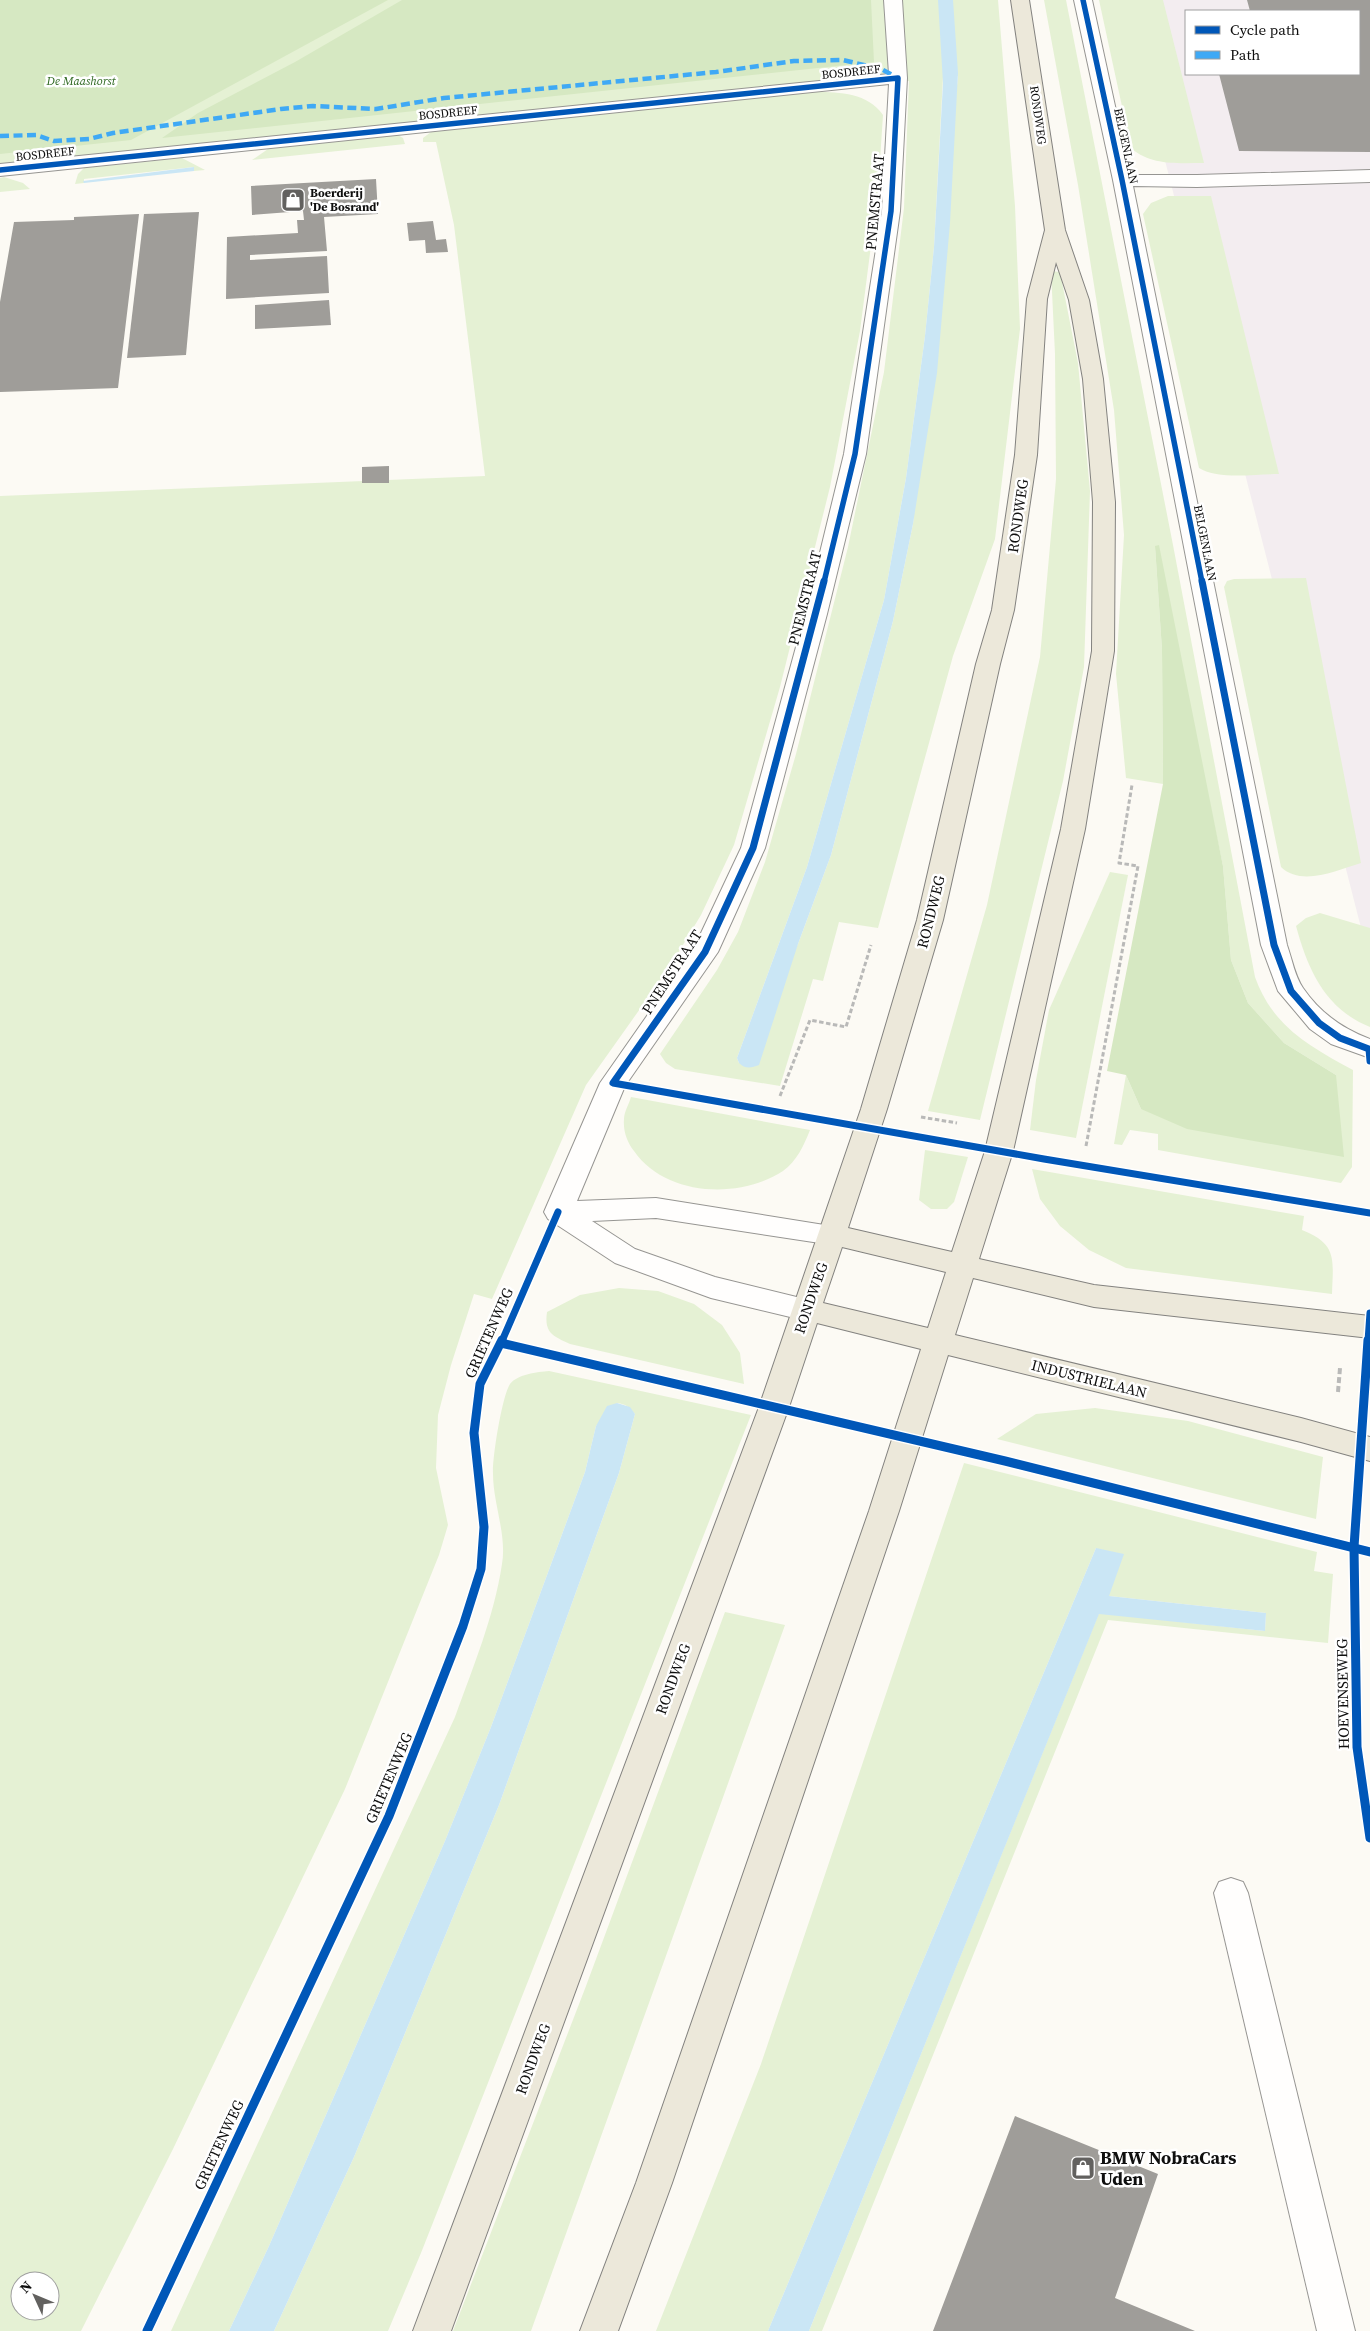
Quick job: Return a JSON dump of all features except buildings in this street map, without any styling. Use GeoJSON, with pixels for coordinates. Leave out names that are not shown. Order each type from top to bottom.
{"type":"FeatureCollection","features":[{"type":"Feature","properties":{"kind":"main road","name":"RONDWEG"},"geometry":{"type":"LineString","coordinates":[[599,2331],[676,2118],[881,1521],[938,1342],[1003,1131],[1073,829],[1103,651],[1104,502],[1093,380],[1079,300],[1056,230],[1020,0]]}},
{"type":"Feature","properties":{"kind":"main road","name":"RONDWEG"},"geometry":{"type":"LineString","coordinates":[[432,2331],[771,1417],[874,1109],[930,920],[988,664],[1003,610],[1026,455],[1037,299],[1056,230]]}},
{"type":"Feature","properties":{"kind":"main road"},"geometry":{"type":"LineString","coordinates":[[833,1235],[1094,1296],[1356,1325]]}},
{"type":"Feature","properties":{"kind":"main road","name":"INDUSTRIELAAN"},"geometry":{"type":"LineString","coordinates":[[807,1310],[1370,1449]]}},
{"type":"Feature","properties":{"kind":"street","name":"PNEMSTRAAT"},"geometry":{"type":"LineString","coordinates":[[558,1212],[613,1083],[705,952],[753,848],[816,614],[855,454],[891,211],[898,78],[893,0]]}},
{"type":"Feature","properties":{"kind":"street","name":"BELGENLAAN"},"geometry":{"type":"LineString","coordinates":[[1083,0],[1122,180],[1274,945],[1291,991],[1319,1023],[1340,1038],[1370,1049]]}},
{"type":"Feature","properties":{"kind":"street","name":"BOSDREEF"},"geometry":{"type":"LineString","coordinates":[[0,170],[898,78]]}},
{"type":"Feature","properties":{"kind":"street"},"geometry":{"type":"LineString","coordinates":[[1122,180],[1197,181],[1370,176]]}},
{"type":"Feature","properties":{"kind":"street"},"geometry":{"type":"LineString","coordinates":[[558,1212],[656,1208],[833,1235]]}},
{"type":"Feature","properties":{"kind":"street"},"geometry":{"type":"LineString","coordinates":[[558,1212],[625,1256],[711,1287],[807,1310]]}},
{"type":"Feature","properties":{"kind":"street"},"geometry":{"type":"LineString","coordinates":[[1232,1893],[1336,2331]]}},
{"type":"Feature","properties":{"kind":"path"},"geometry":{"type":"LineString","coordinates":[[1086,1146],[1138,866],[1119,863],[1132,785]]}},
{"type":"Feature","properties":{"kind":"path"},"geometry":{"type":"LineString","coordinates":[[780,1096],[810,1020],[846,1027],[872,939]]}},
{"type":"Feature","properties":{"kind":"path"},"geometry":{"type":"LineString","coordinates":[[874,1109],[1003,1131]]}},
{"type":"Feature","properties":{"kind":"path"},"geometry":{"type":"LineString","coordinates":[[1336,1440],[1356,1325]]}},
{"type":"Feature","properties":{"kind":"shaded area"},"geometry":{"type":"Polygon","coordinates":[[[1124,0],[1370,0],[1370,963],[1124,0]]]}},
{"type":"Feature","properties":{"kind":"green space","name":"De Maashorst"},"geometry":{"type":"Polygon","coordinates":[[[0,0],[998,0],[1015,206],[1020,329],[995,539],[953,656],[878,928],[839,922],[823,981],[813,979],[780,1086],[675,1069],[666,1063],[660,1054],[717,970],[738,932],[765,862],[796,754],[848,547],[884,372],[904,208],[909,81],[0,171],[0,0]],[[958,76],[943,77],[934,247],[925,336],[906,478],[884,600],[807,867],[737,1058],[739,1063],[798,944],[831,855],[893,621],[913,524],[958,76]]]}},
{"type":"Feature","properties":{"kind":"green space","name":"De Maashorst"},"geometry":{"type":"Polygon","coordinates":[[[0,0],[388,0],[131,140],[0,154],[0,0]]]}},
{"type":"Feature","properties":{"kind":"green space"},"geometry":{"type":"Polygon","coordinates":[[[402,0],[871,0],[874,62],[162,138],[198,113],[295,62],[402,0]]]}},
{"type":"Feature","properties":{"kind":"green space"},"geometry":{"type":"Polygon","coordinates":[[[1044,0],[1066,0],[1173,545],[1255,977],[1272,1009],[1282,1022],[1307,1043],[1353,1070],[1352,1167],[1341,1183],[1158,1150],[1158,1134],[1130,1130],[1122,1145],[1114,1144],[1126,1075],[1141,1109],[1336,1075],[1284,1043],[1248,1003],[1231,960],[1223,866],[1155,546],[1162,650],[1163,784],[1126,778],[1116,674],[1124,535],[1114,410],[1078,185],[1044,0]]]}},
{"type":"Feature","properties":{"kind":"green space"},"geometry":{"type":"Polygon","coordinates":[[[1099,0],[1163,0],[1204,163],[1156,161],[1139,154],[1131,148],[1099,0]]]}},
{"type":"Feature","properties":{"kind":"green space"},"geometry":{"type":"Polygon","coordinates":[[[816,92],[853,95],[870,102],[877,108],[883,115],[878,191],[860,331],[830,487],[780,687],[734,845],[701,915],[669,968],[586,1085],[492,1299],[474,1294],[451,1365],[438,1415],[436,1468],[448,1525],[439,1555],[345,1789],[173,2149],[81,2331],[0,2331],[0,496],[485,476],[454,225],[436,142],[423,142],[423,138],[431,132],[816,92]]]}},
{"type":"Feature","properties":{"kind":"green space"},"geometry":{"type":"Polygon","coordinates":[[[398,135],[403,138],[405,144],[252,160],[268,149],[398,135]]]}},
{"type":"Feature","properties":{"kind":"green space"},"geometry":{"type":"Polygon","coordinates":[[[182,158],[205,170],[194,171],[194,167],[84,179],[84,183],[75,184],[78,174],[84,168],[182,158]]]}},
{"type":"Feature","properties":{"kind":"green space"},"geometry":{"type":"Polygon","coordinates":[[[4,177],[23,183],[30,189],[0,192],[0,178],[4,177]]]}},
{"type":"Feature","properties":{"kind":"green space"},"geometry":{"type":"Polygon","coordinates":[[[1168,196],[1211,196],[1279,474],[1227,475],[1207,472],[1199,468],[1143,214],[1151,203],[1168,196]]]}},
{"type":"Feature","properties":{"kind":"green space"},"geometry":{"type":"Polygon","coordinates":[[[1051,271],[1060,272],[1078,363],[1090,491],[1084,667],[1063,781],[980,1120],[928,1111],[987,905],[1040,657],[1056,479],[1055,354],[1051,271]]]}},
{"type":"Feature","properties":{"kind":"green space"},"geometry":{"type":"Polygon","coordinates":[[[1159,545],[1223,866],[1231,960],[1248,1003],[1284,1043],[1336,1075],[1344,1157],[1187,1129],[1141,1109],[1126,1075],[1107,1071],[1163,784],[1162,650],[1155,546],[1159,545]]]}},
{"type":"Feature","properties":{"kind":"green space"},"geometry":{"type":"Polygon","coordinates":[[[1306,578],[1361,863],[1331,873],[1299,876],[1289,873],[1281,867],[1224,587],[1227,581],[1234,579],[1306,578]]]}},
{"type":"Feature","properties":{"kind":"green space"},"geometry":{"type":"Polygon","coordinates":[[[1110,872],[1128,875],[1076,1138],[1030,1130],[1036,1080],[1049,1010],[1110,872]]]}},
{"type":"Feature","properties":{"kind":"green space"},"geometry":{"type":"Polygon","coordinates":[[[1320,913],[1370,928],[1370,1027],[1341,1010],[1330,999],[1313,973],[1306,958],[1296,926],[1306,918],[1320,913]]]}},
{"type":"Feature","properties":{"kind":"green space"},"geometry":{"type":"Polygon","coordinates":[[[631,1097],[810,1130],[796,1158],[783,1171],[765,1180],[746,1186],[704,1189],[683,1185],[664,1177],[647,1166],[634,1151],[629,1144],[624,1128],[625,1114],[631,1097]]]}},
{"type":"Feature","properties":{"kind":"green space"},"geometry":{"type":"Polygon","coordinates":[[[925,1150],[968,1157],[954,1202],[947,1209],[931,1209],[919,1200],[925,1150]]]}},
{"type":"Feature","properties":{"kind":"green space"},"geometry":{"type":"Polygon","coordinates":[[[1032,1169],[1304,1216],[1302,1230],[1322,1241],[1328,1247],[1331,1254],[1333,1272],[1332,1294],[1126,1268],[1089,1250],[1060,1226],[1040,1199],[1032,1169]]]}},
{"type":"Feature","properties":{"kind":"green space"},"geometry":{"type":"Polygon","coordinates":[[[619,1288],[658,1291],[694,1304],[722,1325],[740,1353],[744,1384],[570,1344],[554,1336],[548,1329],[547,1312],[580,1295],[619,1288]]]}},
{"type":"Feature","properties":{"kind":"green space"},"geometry":{"type":"Polygon","coordinates":[[[549,1371],[751,1415],[421,2253],[388,2331],[274,2331],[354,2157],[499,1805],[619,1473],[635,1414],[627,1406],[620,1403],[617,1403],[596,1426],[585,1472],[491,1727],[445,1841],[269,2246],[229,2331],[171,2331],[455,1717],[488,1623],[502,1564],[503,1542],[495,1496],[493,1466],[504,1401],[510,1384],[513,1381],[528,1374],[549,1371]]]}},
{"type":"Feature","properties":{"kind":"green space"},"geometry":{"type":"Polygon","coordinates":[[[1095,1408],[1188,1421],[1323,1457],[1316,1519],[997,1439],[1036,1414],[1095,1408]]]}},
{"type":"Feature","properties":{"kind":"green space"},"geometry":{"type":"Polygon","coordinates":[[[964,1463],[1317,1552],[1314,1571],[1333,1574],[1328,1643],[1108,1620],[822,2331],[809,2331],[1099,1613],[1265,1631],[1266,1613],[1109,1596],[1096,1548],[768,2331],[656,2331],[761,2064],[964,1463]]]}},
{"type":"Feature","properties":{"kind":"green space"},"geometry":{"type":"Polygon","coordinates":[[[725,1612],[785,1625],[531,2331],[453,2331],[586,1986],[725,1612]]]}},
{"type":"Feature","properties":{"kind":"water"},"geometry":{"type":"Polygon","coordinates":[[[938,0],[953,0],[958,73],[950,223],[937,373],[913,524],[893,621],[831,855],[798,944],[759,1065],[746,1067],[739,1063],[737,1058],[807,867],[884,600],[906,478],[925,336],[934,247],[943,83],[938,0]]]}},
{"type":"Feature","properties":{"kind":"water"},"geometry":{"type":"Polygon","coordinates":[[[194,167],[194,171],[84,183],[83,181],[194,167]]]}},
{"type":"Feature","properties":{"kind":"water"},"geometry":{"type":"Polygon","coordinates":[[[617,1403],[630,1407],[635,1414],[619,1473],[499,1805],[354,2157],[274,2331],[229,2331],[269,2246],[445,1841],[491,1727],[585,1472],[596,1426],[607,1406],[617,1403]]]}},
{"type":"Feature","properties":{"kind":"water"},"geometry":{"type":"Polygon","coordinates":[[[1096,1548],[1124,1554],[1109,1596],[1266,1613],[1265,1631],[1099,1614],[809,2331],[768,2331],[1096,1548]]]}},
{"type":"Feature","properties":{"kind":"marked path"},"geometry":{"type":"LineString","coordinates":[[0,136],[36,135],[54,141],[89,139],[113,133],[281,109],[313,106],[376,109],[444,98],[716,72],[794,61],[843,60],[881,69],[896,77]]}},
{"type":"Feature","properties":{"kind":"cycle path"},"geometry":{"type":"LineString","coordinates":[[1083,0],[1122,180],[1274,945],[1291,991],[1319,1023],[1340,1038],[1369,1049],[1370,1061]]}},
{"type":"Feature","properties":{"kind":"cycle path"},"geometry":{"type":"LineString","coordinates":[[0,170],[898,78],[891,211],[855,454],[816,614],[753,848],[705,952],[613,1083],[1044,1159],[1370,1213]]}},
{"type":"Feature","properties":{"kind":"cycle path","name":"GRIETENWEG"},"geometry":{"type":"LineString","coordinates":[[147,2331],[389,1816],[463,1626],[481,1569],[484,1527],[474,1433],[480,1384],[501,1343],[558,1212]]}},
{"type":"Feature","properties":{"kind":"cycle path","name":"HOEVENSEWEG"},"geometry":{"type":"LineString","coordinates":[[1370,1313],[1354,1547],[1357,1747],[1370,1838]]}},
{"type":"Feature","properties":{"kind":"cycle path","name":"GRIETENWEG"},"geometry":{"type":"LineString","coordinates":[[501,1343],[1005,1461],[1370,1552]]}},
{"type":"Feature","properties":{"kind":"place","name":"Boerderij 'De Bosrand'"},"geometry":{"type":"Point","coordinates":[293,200]}},
{"type":"Feature","properties":{"kind":"place","name":"BMW NobraCars Uden"},"geometry":{"type":"Point","coordinates":[1083,2168]}}]}
